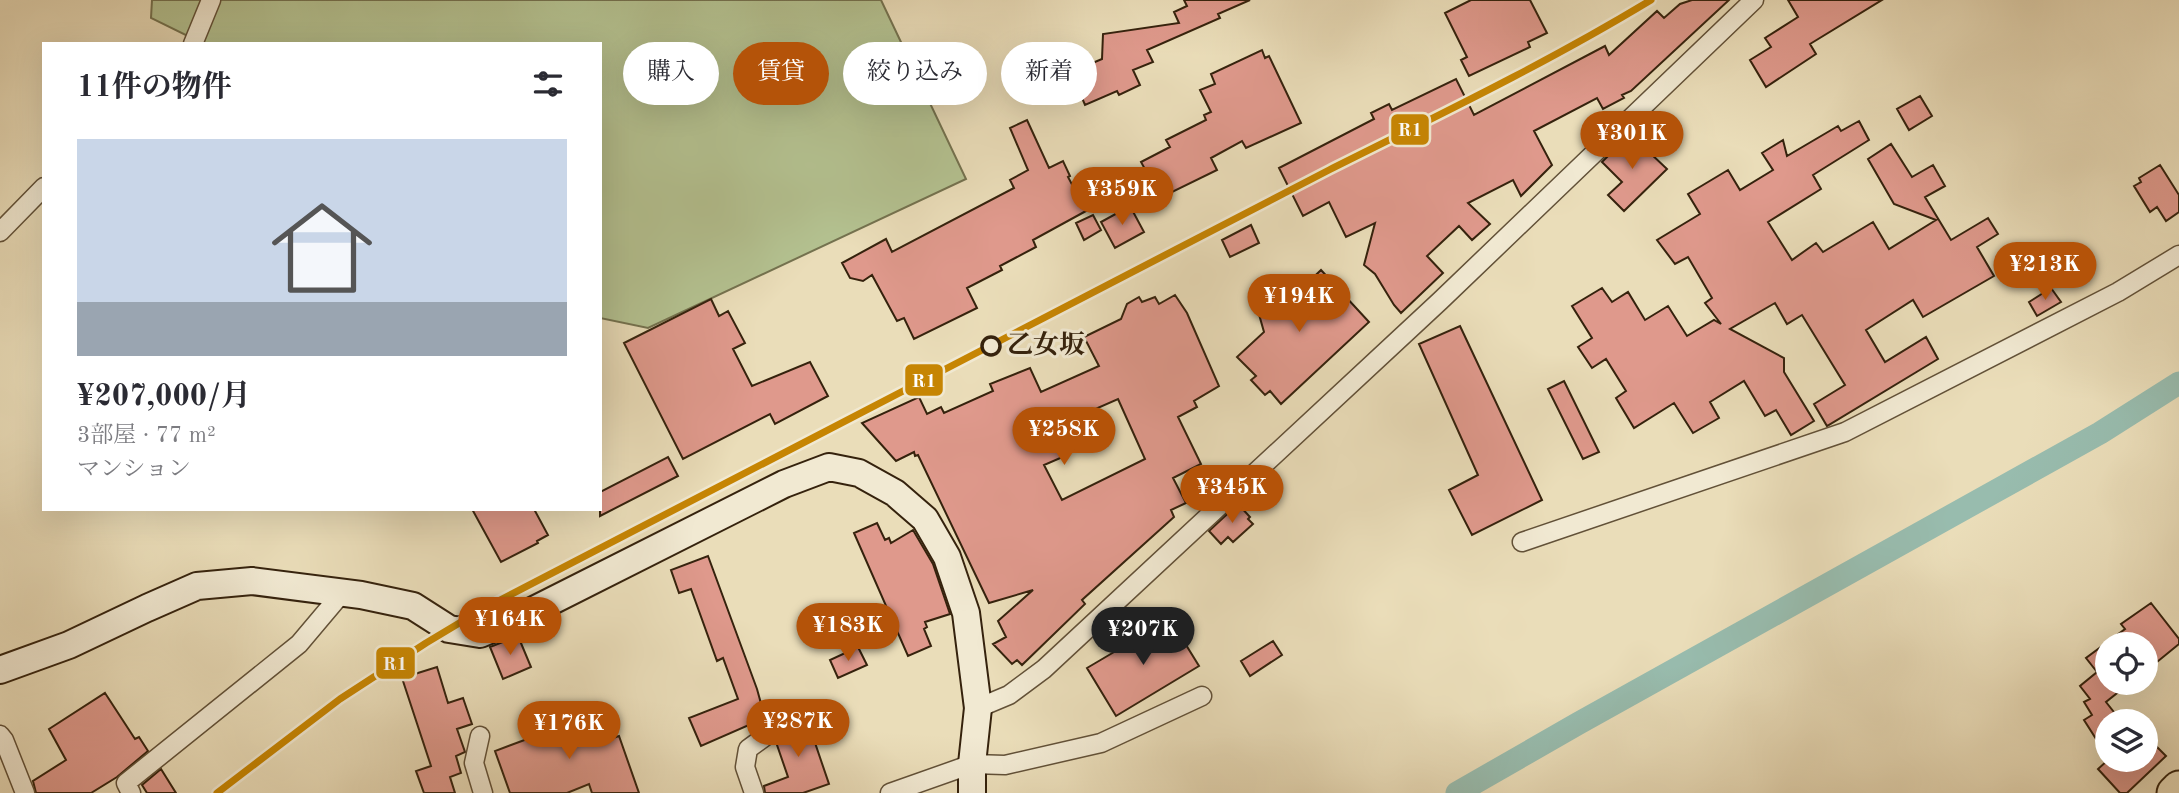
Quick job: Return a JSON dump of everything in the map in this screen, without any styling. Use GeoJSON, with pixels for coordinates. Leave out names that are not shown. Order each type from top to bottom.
{"type":"FeatureCollection","features":[{"type":"Feature","properties":{"kind":"highway"},"geometry":{"type":"LineString","coordinates":[[2174,793],[2179,788]]}},
{"type":"Feature","properties":{"kind":"street"},"geometry":{"type":"LineString","coordinates":[[194,42],[211,0]]}},
{"type":"Feature","properties":{"kind":"street"},"geometry":{"type":"LineString","coordinates":[[978,708],[1009,695],[1044,669],[1440,301],[1754,0]]}},
{"type":"Feature","properties":{"kind":"street"},"geometry":{"type":"LineString","coordinates":[[0,232],[42,189]]}},
{"type":"Feature","properties":{"kind":"street"},"geometry":{"type":"LineString","coordinates":[[1522,542],[1845,432],[2118,292],[2179,255]]}},
{"type":"Feature","properties":{"kind":"street"},"geometry":{"type":"LineString","coordinates":[[0,670],[69,645],[197,586],[252,581],[342,593],[413,607],[449,629],[480,634],[516,620],[784,484],[829,467],[859,473],[895,493],[925,519],[947,557],[966,612],[978,708],[972,793]]}},
{"type":"Feature","properties":{"kind":"street"},"geometry":{"type":"LineString","coordinates":[[131,793],[126,783],[299,644],[342,593]]}},
{"type":"Feature","properties":{"kind":"street"},"geometry":{"type":"LineString","coordinates":[[890,793],[972,764],[1005,765],[1101,743],[1202,696]]}},
{"type":"Feature","properties":{"kind":"street"},"geometry":{"type":"LineString","coordinates":[[754,793],[745,767],[748,749],[774,730]]}},
{"type":"Feature","properties":{"kind":"street"},"geometry":{"type":"LineString","coordinates":[[0,735],[25,793]]}},
{"type":"Feature","properties":{"kind":"street"},"geometry":{"type":"LineString","coordinates":[[480,736],[474,763],[483,793]]}},
{"type":"Feature","properties":{"kind":"green space"},"geometry":{"type":"Polygon","coordinates":[[[152,0],[881,0],[901,42],[843,42],[843,105],[931,105],[966,179],[648,328],[602,318],[602,42],[200,42],[151,18],[152,0]]]}},
{"type":"Feature","properties":{"kind":"building"},"geometry":{"type":"Polygon","coordinates":[[[1184,0],[1250,0],[1218,14],[1220,18],[1147,50],[1153,62],[1133,70],[1140,85],[1119,95],[1117,91],[1097,100],[1097,61],[1102,59],[1103,34],[1179,23],[1174,12],[1187,6],[1184,0]]]}},
{"type":"Feature","properties":{"kind":"building"},"geometry":{"type":"Polygon","coordinates":[[[1471,0],[1530,0],[1547,33],[1528,42],[1530,47],[1469,76],[1461,60],[1467,57],[1445,13],[1471,0]]]}},
{"type":"Feature","properties":{"kind":"building"},"geometry":{"type":"Polygon","coordinates":[[[1692,0],[1729,0],[1631,91],[1622,95],[1624,98],[1603,109],[1597,98],[1534,131],[1552,165],[1521,196],[1513,180],[1468,203],[1490,224],[1472,240],[1459,226],[1427,256],[1443,273],[1401,313],[1375,274],[1364,265],[1375,223],[1346,237],[1329,202],[1303,216],[1279,168],[1374,119],[1371,113],[1389,104],[1392,110],[1456,79],[1474,115],[1605,46],[1609,55],[1657,11],[1664,18],[1680,4],[1692,0]]]}},
{"type":"Feature","properties":{"kind":"building"},"geometry":{"type":"Polygon","coordinates":[[[1788,0],[1882,0],[1810,44],[1816,54],[1766,87],[1750,60],[1771,47],[1765,38],[1798,17],[1788,0]]]}},
{"type":"Feature","properties":{"kind":"building"},"geometry":{"type":"Polygon","coordinates":[[[1262,50],[1265,58],[1269,56],[1301,123],[1246,148],[1242,141],[1211,158],[1217,170],[1164,196],[1156,178],[1151,180],[1141,162],[1170,147],[1166,140],[1206,120],[1204,115],[1211,112],[1200,90],[1215,84],[1211,74],[1262,50]]]}},
{"type":"Feature","properties":{"kind":"building"},"geometry":{"type":"Polygon","coordinates":[[[1920,96],[1932,116],[1909,130],[1897,109],[1920,96]]]}},
{"type":"Feature","properties":{"kind":"building"},"geometry":{"type":"Polygon","coordinates":[[[1027,120],[1049,168],[1063,161],[1070,176],[1068,177],[1086,211],[1033,240],[1036,247],[1000,266],[1002,270],[967,288],[977,308],[914,339],[904,318],[897,321],[872,275],[863,281],[850,278],[842,263],[886,239],[892,252],[1014,188],[1010,180],[1028,170],[1010,128],[1027,120]]]}},
{"type":"Feature","properties":{"kind":"building"},"geometry":{"type":"Polygon","coordinates":[[[1859,121],[1869,140],[1813,175],[1821,189],[1768,222],[1792,260],[1816,243],[1823,252],[1873,222],[1889,249],[1936,220],[1894,204],[1868,159],[1891,144],[1912,177],[1933,165],[1945,186],[1925,197],[1951,240],[1988,218],[1998,234],[1977,247],[1994,276],[1923,317],[1913,300],[1866,330],[1885,362],[1926,337],[1938,359],[1827,426],[1814,404],[1845,385],[1802,315],[1787,324],[1775,303],[1730,329],[1784,358],[1784,372],[1814,421],[1791,435],[1776,410],[1765,416],[1744,381],[1710,402],[1719,418],[1693,433],[1674,403],[1634,428],[1616,398],[1626,391],[1606,359],[1592,368],[1578,347],[1592,338],[1572,306],[1602,288],[1612,302],[1628,292],[1645,320],[1668,306],[1687,336],[1714,320],[1721,324],[1705,303],[1712,298],[1688,257],[1675,264],[1657,240],[1700,214],[1688,194],[1728,170],[1740,190],[1773,170],[1762,153],[1783,140],[1787,156],[1838,126],[1841,131],[1859,121]]]}},
{"type":"Feature","properties":{"kind":"building"},"geometry":{"type":"Polygon","coordinates":[[[1630,134],[1667,169],[1624,211],[1608,195],[1622,182],[1602,162],[1630,134]]]}},
{"type":"Feature","properties":{"kind":"building"},"geometry":{"type":"Polygon","coordinates":[[[2160,165],[2179,195],[2179,212],[2166,221],[2157,207],[2150,212],[2134,186],[2141,182],[2139,178],[2160,165]]]}},
{"type":"Feature","properties":{"kind":"building"},"geometry":{"type":"Polygon","coordinates":[[[1130,206],[1144,232],[1115,248],[1101,222],[1130,206]]]}},
{"type":"Feature","properties":{"kind":"building"},"geometry":{"type":"Polygon","coordinates":[[[1093,215],[1101,230],[1084,240],[1076,223],[1093,215]]]}},
{"type":"Feature","properties":{"kind":"building"},"geometry":{"type":"Polygon","coordinates":[[[1251,225],[1259,243],[1230,257],[1222,240],[1251,225]]]}},
{"type":"Feature","properties":{"kind":"building"},"geometry":{"type":"Polygon","coordinates":[[[1321,270],[1369,322],[1281,404],[1270,391],[1265,395],[1251,380],[1256,376],[1237,357],[1264,332],[1253,293],[1284,281],[1290,300],[1321,270]]]}},
{"type":"Feature","properties":{"kind":"building"},"geometry":{"type":"Polygon","coordinates":[[[2051,288],[2061,302],[2037,316],[2029,302],[2051,288]]]}},
{"type":"Feature","properties":{"kind":"building"},"geometry":{"type":"Polygon","coordinates":[[[1175,295],[1187,313],[1219,386],[1194,401],[1197,407],[1178,417],[1201,464],[1173,478],[1186,503],[1171,510],[1174,517],[1082,600],[1085,604],[1022,665],[1017,660],[1012,664],[993,644],[1006,637],[998,621],[1033,590],[989,603],[918,455],[915,456],[914,452],[896,461],[862,423],[919,397],[927,414],[941,407],[944,413],[993,391],[990,384],[1030,368],[1041,392],[1099,366],[1084,337],[1121,319],[1127,304],[1139,297],[1142,302],[1155,297],[1159,304],[1175,295]],[[1118,399],[1052,428],[1065,456],[1044,465],[1062,500],[1145,459],[1118,399]]]}},
{"type":"Feature","properties":{"kind":"building"},"geometry":{"type":"Polygon","coordinates":[[[711,299],[719,316],[728,311],[745,343],[733,349],[752,386],[810,362],[828,396],[775,424],[770,414],[683,459],[624,343],[711,299]]]}},
{"type":"Feature","properties":{"kind":"building"},"geometry":{"type":"Polygon","coordinates":[[[1460,326],[1542,500],[1472,535],[1449,490],[1478,475],[1419,344],[1460,326]]]}},
{"type":"Feature","properties":{"kind":"building"},"geometry":{"type":"Polygon","coordinates":[[[1564,381],[1599,452],[1583,459],[1548,389],[1564,381]]]}},
{"type":"Feature","properties":{"kind":"building"},"geometry":{"type":"Polygon","coordinates":[[[668,457],[678,476],[600,516],[602,491],[668,457]]]}},
{"type":"Feature","properties":{"kind":"building"},"geometry":{"type":"Polygon","coordinates":[[[1238,504],[1253,524],[1233,542],[1228,537],[1221,544],[1209,531],[1238,504]]]}},
{"type":"Feature","properties":{"kind":"building"},"geometry":{"type":"Polygon","coordinates":[[[473,511],[535,511],[548,535],[501,562],[473,511]]]}},
{"type":"Feature","properties":{"kind":"building"},"geometry":{"type":"Polygon","coordinates":[[[877,523],[885,540],[889,538],[891,543],[913,530],[933,564],[950,614],[925,622],[927,627],[924,629],[931,646],[908,656],[854,533],[877,523]]]}},
{"type":"Feature","properties":{"kind":"building"},"geometry":{"type":"Polygon","coordinates":[[[708,556],[765,718],[701,746],[689,718],[738,699],[723,658],[717,661],[691,589],[679,593],[671,570],[708,556]]]}},
{"type":"Feature","properties":{"kind":"building"},"geometry":{"type":"Polygon","coordinates":[[[2151,603],[2179,639],[2179,644],[2158,661],[2158,632],[2121,632],[2125,629],[2121,624],[2151,603]]]}},
{"type":"Feature","properties":{"kind":"building"},"geometry":{"type":"Polygon","coordinates":[[[1170,619],[1199,666],[1116,716],[1087,668],[1170,619]]]}},
{"type":"Feature","properties":{"kind":"building"},"geometry":{"type":"Polygon","coordinates":[[[518,636],[531,667],[503,679],[490,647],[518,636]]]}},
{"type":"Feature","properties":{"kind":"building"},"geometry":{"type":"Polygon","coordinates":[[[1273,641],[1282,655],[1250,676],[1241,661],[1273,641]]]}},
{"type":"Feature","properties":{"kind":"building"},"geometry":{"type":"Polygon","coordinates":[[[858,647],[867,665],[838,678],[830,660],[858,647]]]}},
{"type":"Feature","properties":{"kind":"building"},"geometry":{"type":"Polygon","coordinates":[[[2095,651],[2095,669],[2086,658],[2095,651]]]}},
{"type":"Feature","properties":{"kind":"building"},"geometry":{"type":"Polygon","coordinates":[[[437,667],[448,703],[463,698],[472,724],[457,729],[465,752],[456,756],[461,773],[450,777],[455,793],[424,793],[416,771],[431,766],[402,678],[437,667]]]}},
{"type":"Feature","properties":{"kind":"building"},"geometry":{"type":"Polygon","coordinates":[[[2095,674],[2095,695],[2115,695],[2106,702],[2112,709],[2095,709],[2095,737],[2084,720],[2092,715],[2084,702],[2090,699],[2080,686],[2095,674]]]}},
{"type":"Feature","properties":{"kind":"building"},"geometry":{"type":"Polygon","coordinates":[[[105,693],[135,739],[139,737],[148,751],[117,777],[91,793],[36,793],[33,781],[66,760],[49,729],[105,693]]]}},
{"type":"Feature","properties":{"kind":"building"},"geometry":{"type":"Polygon","coordinates":[[[797,709],[808,736],[812,734],[829,784],[803,793],[765,793],[764,786],[788,777],[776,742],[784,735],[785,728],[783,723],[774,719],[797,709]]]}},
{"type":"Feature","properties":{"kind":"building"},"geometry":{"type":"Polygon","coordinates":[[[600,712],[610,739],[619,736],[639,793],[592,793],[589,784],[567,793],[510,793],[495,751],[600,712]]]}},
{"type":"Feature","properties":{"kind":"building"},"geometry":{"type":"Polygon","coordinates":[[[2158,748],[2166,756],[2158,764],[2158,748]]]}},
{"type":"Feature","properties":{"kind":"building"},"geometry":{"type":"Polygon","coordinates":[[[161,769],[176,793],[147,793],[142,785],[161,769]]]}},
{"type":"Feature","properties":{"kind":"building"},"geometry":{"type":"Polygon","coordinates":[[[2101,772],[2149,772],[2127,793],[2120,793],[2101,772]]]}},
{"type":"Feature","properties":{"kind":"waterway"},"geometry":{"type":"LineString","coordinates":[[1457,793],[2100,433],[2179,383]]}},
{"type":"Feature","properties":{"kind":"transit line","name":"R1"},"geometry":{"type":"LineString","coordinates":[[217,793],[340,699],[481,610],[1492,88],[1651,0]]}},
{"type":"Feature","properties":{"kind":"place","name":"乙女坂"},"geometry":{"type":"Point","coordinates":[991,346]}}]}
